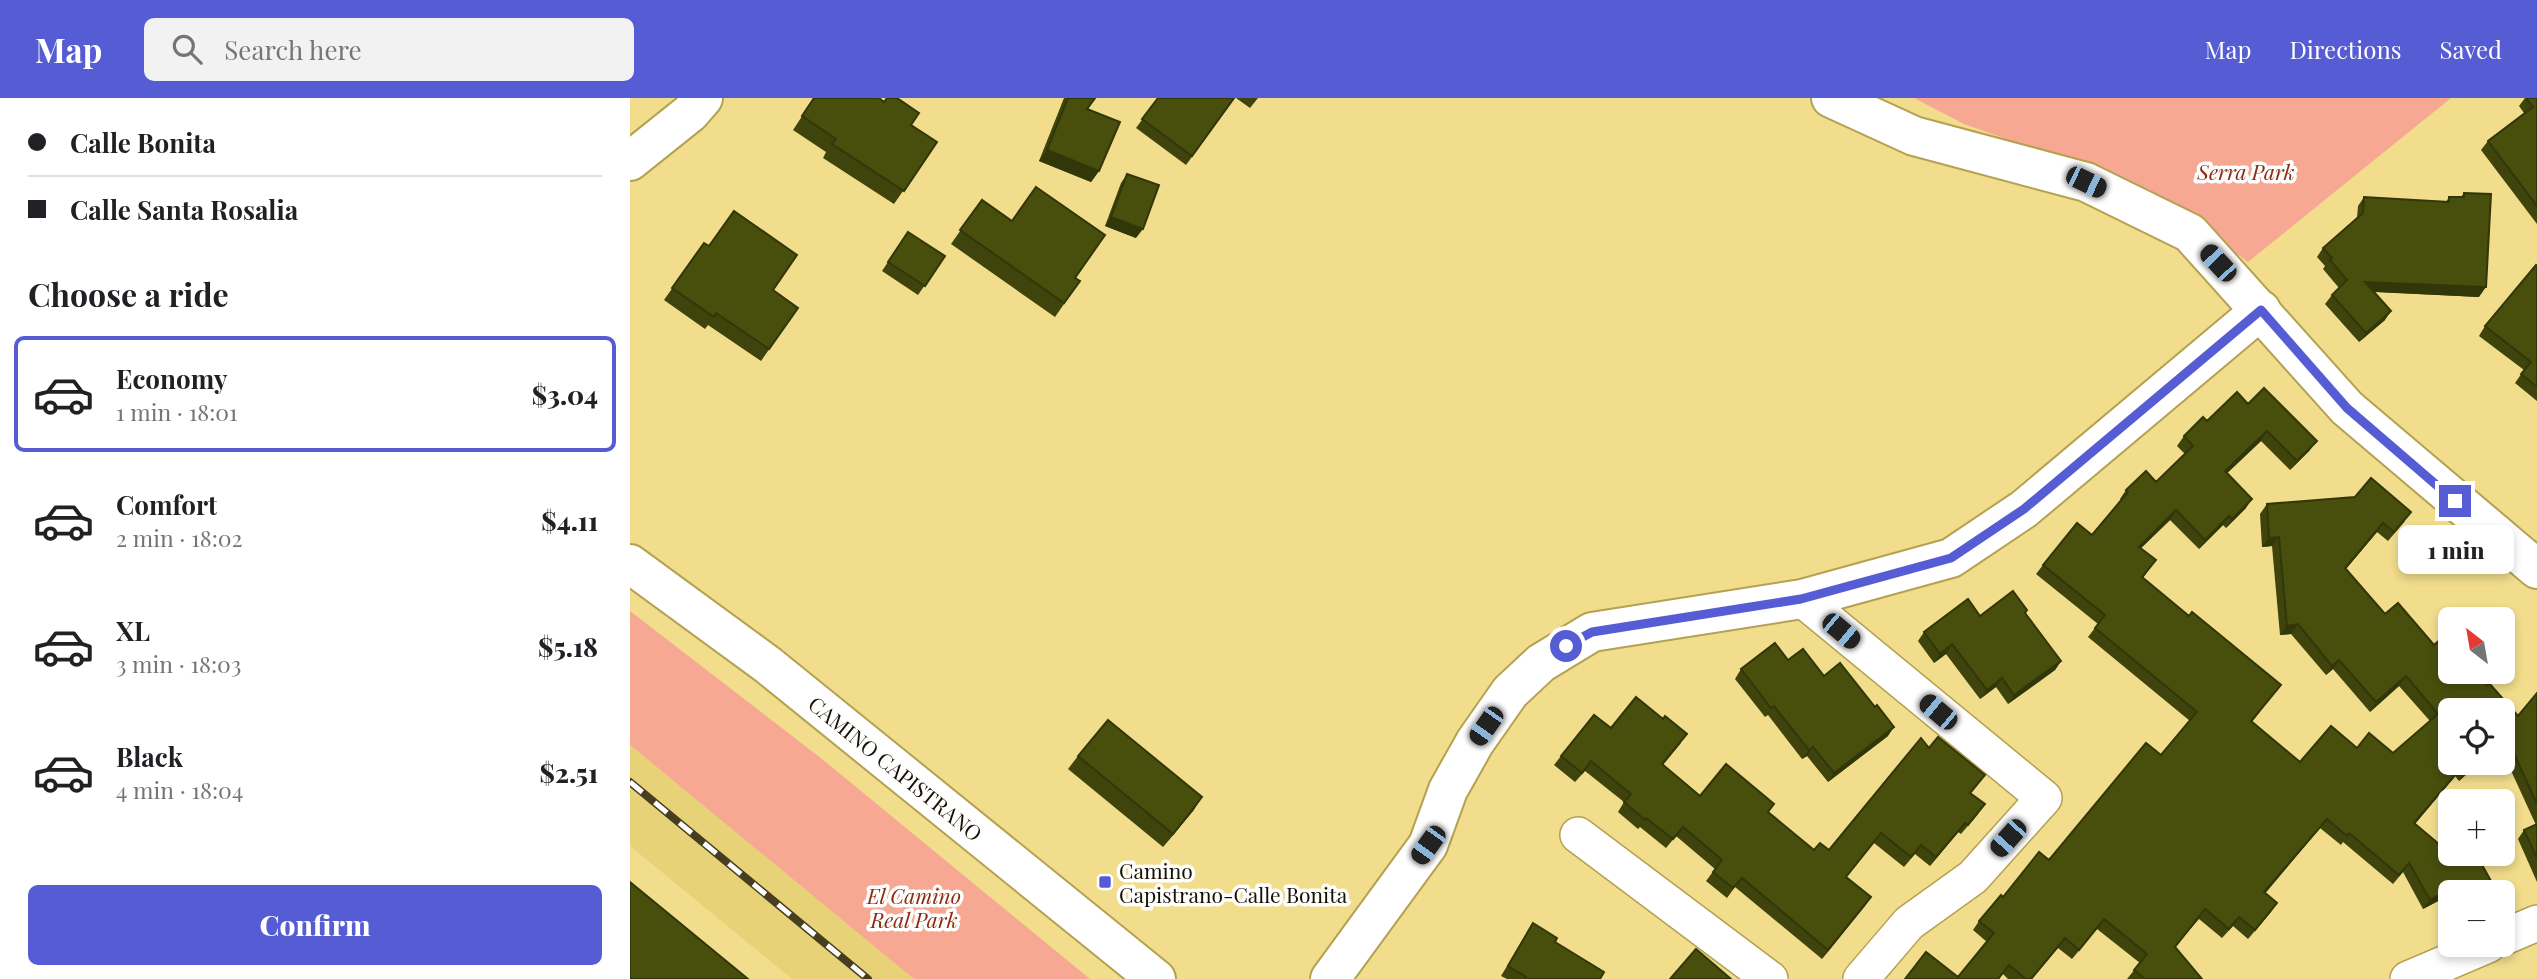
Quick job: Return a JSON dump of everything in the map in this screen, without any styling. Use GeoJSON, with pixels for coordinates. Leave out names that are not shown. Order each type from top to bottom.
{"type":"FeatureCollection","features":[{"type":"Feature","properties":{"kind":"street"},"geometry":{"type":"LineString","coordinates":[[630,161],[690,113],[703,98]]}},
{"type":"Feature","properties":{"kind":"street"},"geometry":{"type":"LineString","coordinates":[[1831,98],[1914,135],[2086,182],[2190,233],[2347,408],[2537,569]]}},
{"type":"Feature","properties":{"kind":"street"},"geometry":{"type":"LineString","coordinates":[[1330,979],[1428,845],[1448,790],[1475,743],[1510,692],[1541,663],[1592,632],[1801,599],[1951,558],[2024,509],[2261,310]]}},
{"type":"Feature","properties":{"kind":"street","name":"CAMINO CAPISTRANO"},"geometry":{"type":"LineString","coordinates":[[630,564],[768,665],[1156,979]]}},
{"type":"Feature","properties":{"kind":"street"},"geometry":{"type":"LineString","coordinates":[[1801,599],[2044,798],[1973,877],[1909,923],[1861,979]]}},
{"type":"Feature","properties":{"kind":"street"},"geometry":{"type":"LineString","coordinates":[[1578,835],[1770,979]]}},
{"type":"Feature","properties":{"kind":"street"},"geometry":{"type":"LineString","coordinates":[[2515,933],[2537,923]]}},
{"type":"Feature","properties":{"kind":"street"},"geometry":{"type":"LineString","coordinates":[[2407,979],[2459,957]]}},
{"type":"Feature","properties":{"kind":"shaded area"},"geometry":{"type":"Polygon","coordinates":[[[630,745],[914,979],[792,979],[630,846],[630,745]]]}},
{"type":"Feature","properties":{"kind":"green space","name":"Serra Park"},"geometry":{"type":"Polygon","coordinates":[[[1914,98],[2451,98],[2248,262],[2148,189],[1964,124],[1914,98]]]}},
{"type":"Feature","properties":{"kind":"green space","name":"El Camino Real Park"},"geometry":{"type":"Polygon","coordinates":[[[630,611],[822,759],[1090,979],[914,979],[630,745],[630,611]]]}},
{"type":"Feature","properties":{"kind":"building"},"geometry":{"type":"Polygon","coordinates":[[[814,98],[879,98],[884,102],[887,98],[897,98],[919,113],[911,125],[937,142],[904,191],[832,144],[836,139],[802,116],[814,98]]]}},
{"type":"Feature","properties":{"kind":"building"},"geometry":{"type":"Polygon","coordinates":[[[1068,98],[1095,98],[1087,109],[1120,122],[1099,171],[1047,150],[1068,98]]]}},
{"type":"Feature","properties":{"kind":"building"},"geometry":{"type":"Polygon","coordinates":[[[1158,98],[1234,98],[1192,156],[1142,119],[1158,98]]]}},
{"type":"Feature","properties":{"kind":"building"},"geometry":{"type":"Polygon","coordinates":[[[2526,98],[2537,98],[2537,206],[2488,141],[2533,107],[2526,98]]]}},
{"type":"Feature","properties":{"kind":"building"},"geometry":{"type":"Polygon","coordinates":[[[1127,174],[1159,185],[1143,229],[1111,217],[1127,174]]]}},
{"type":"Feature","properties":{"kind":"building"},"geometry":{"type":"Polygon","coordinates":[[[1036,187],[1105,235],[1075,278],[1080,281],[1064,303],[960,230],[982,200],[1012,221],[1036,187]]]}},
{"type":"Feature","properties":{"kind":"building"},"geometry":{"type":"Polygon","coordinates":[[[2464,193],[2491,194],[2486,287],[2365,282],[2391,311],[2366,333],[2332,295],[2347,280],[2323,248],[2363,213],[2364,197],[2449,202],[2449,197],[2464,197],[2464,193]]]}},
{"type":"Feature","properties":{"kind":"building"},"geometry":{"type":"Polygon","coordinates":[[[734,211],[797,255],[773,290],[798,308],[769,349],[716,313],[714,317],[672,288],[704,243],[709,246],[734,211]]]}},
{"type":"Feature","properties":{"kind":"building"},"geometry":{"type":"Polygon","coordinates":[[[908,232],[945,256],[925,286],[888,262],[908,232]]]}},
{"type":"Feature","properties":{"kind":"building"},"geometry":{"type":"Polygon","coordinates":[[[2536,265],[2537,387],[2521,374],[2531,362],[2485,326],[2536,265]]]}},
{"type":"Feature","properties":{"kind":"building"},"geometry":{"type":"Polygon","coordinates":[[[2264,388],[2317,441],[2297,461],[2267,431],[2225,471],[2252,499],[2232,519],[2229,516],[2205,540],[2176,510],[2139,547],[2156,560],[2142,577],[2189,616],[2192,612],[2281,685],[2251,721],[2300,762],[2331,726],[2357,748],[2369,733],[2393,753],[2438,714],[2438,775],[2455,775],[2443,789],[2438,789],[2438,795],[2414,823],[2438,843],[2438,866],[2483,866],[2490,880],[2438,880],[2438,896],[2430,900],[2409,863],[2399,875],[2349,833],[2347,836],[2327,819],[2264,892],[2277,903],[2255,930],[2239,917],[2229,929],[2205,909],[2175,947],[2202,979],[2145,979],[2134,970],[2147,954],[2104,919],[2079,950],[2065,938],[2031,979],[2026,979],[2009,965],[1998,979],[1905,979],[1926,952],[1958,977],[1994,933],[1979,921],[2001,895],[2003,897],[2039,852],[2049,860],[2146,743],[2161,755],[2197,712],[2095,628],[2105,615],[2043,565],[2077,523],[2092,535],[2128,492],[2126,490],[2146,471],[2156,482],[2193,446],[2184,436],[2203,417],[2207,421],[2237,392],[2248,404],[2264,388]]]}},
{"type":"Feature","properties":{"kind":"building"},"geometry":{"type":"Polygon","coordinates":[[[2371,478],[2411,512],[2394,532],[2383,523],[2345,568],[2385,614],[2398,603],[2434,645],[2438,642],[2438,684],[2490,684],[2502,698],[2438,698],[2438,714],[2406,676],[2376,702],[2339,660],[2332,666],[2298,624],[2287,626],[2279,537],[2269,538],[2267,504],[2355,497],[2371,478]]]}},
{"type":"Feature","properties":{"kind":"building"},"geometry":{"type":"Polygon","coordinates":[[[2013,591],[2027,610],[2025,613],[2061,661],[2014,695],[2002,678],[1987,690],[1952,644],[1940,654],[1924,632],[1968,599],[1980,616],[2013,591]]]}},
{"type":"Feature","properties":{"kind":"building"},"geometry":{"type":"Polygon","coordinates":[[[1775,643],[1788,660],[1803,649],[1824,676],[1840,663],[1894,727],[1834,773],[1813,747],[1809,750],[1774,706],[1771,708],[1741,669],[1775,643]]]}},
{"type":"Feature","properties":{"kind":"building"},"geometry":{"type":"Polygon","coordinates":[[[2537,693],[2537,804],[2515,756],[2515,713],[2518,716],[2537,693]]]}},
{"type":"Feature","properties":{"kind":"building"},"geometry":{"type":"Polygon","coordinates":[[[1636,697],[1687,734],[1662,764],[1700,796],[1726,764],[1774,804],[1768,812],[1814,850],[1820,843],[1829,850],[1921,738],[1929,748],[1938,737],[1985,775],[1970,793],[1985,804],[1936,857],[1921,845],[1911,857],[1881,833],[1846,877],[1871,897],[1828,950],[1742,878],[1733,888],[1713,872],[1722,860],[1683,827],[1673,839],[1624,802],[1631,794],[1591,761],[1582,773],[1561,756],[1594,715],[1611,728],[1636,697]]]}},
{"type":"Feature","properties":{"kind":"building"},"geometry":{"type":"Polygon","coordinates":[[[1108,720],[1202,797],[1173,834],[1078,756],[1108,720]]]}},
{"type":"Feature","properties":{"kind":"building"},"geometry":{"type":"Polygon","coordinates":[[[2537,824],[2537,858],[2524,830],[2537,824]]]}},
{"type":"Feature","properties":{"kind":"building"},"geometry":{"type":"Polygon","coordinates":[[[630,882],[748,979],[630,979],[630,882]]]}},
{"type":"Feature","properties":{"kind":"building"},"geometry":{"type":"Polygon","coordinates":[[[1533,923],[1557,938],[1555,942],[1604,972],[1600,979],[1525,979],[1526,977],[1508,966],[1533,923]]]}},
{"type":"Feature","properties":{"kind":"building"},"geometry":{"type":"Polygon","coordinates":[[[1696,949],[1731,979],[1670,979],[1696,949]]]}},
{"type":"Feature","properties":{"kind":"railway"},"geometry":{"type":"LineString","coordinates":[[630,782],[868,979]]}},
{"type":"Feature","properties":{"kind":"place","name":"Camino Capistrano-Calle Bonita"},"geometry":{"type":"Point","coordinates":[1105,882]}},
{"type":"Feature","properties":{"kind":"route"},"geometry":{"type":"LineString","coordinates":[[1566,646],[1592,632],[1801,599],[1951,558],[2024,509],[2261,310],[2347,408],[2455,501]]}}]}
